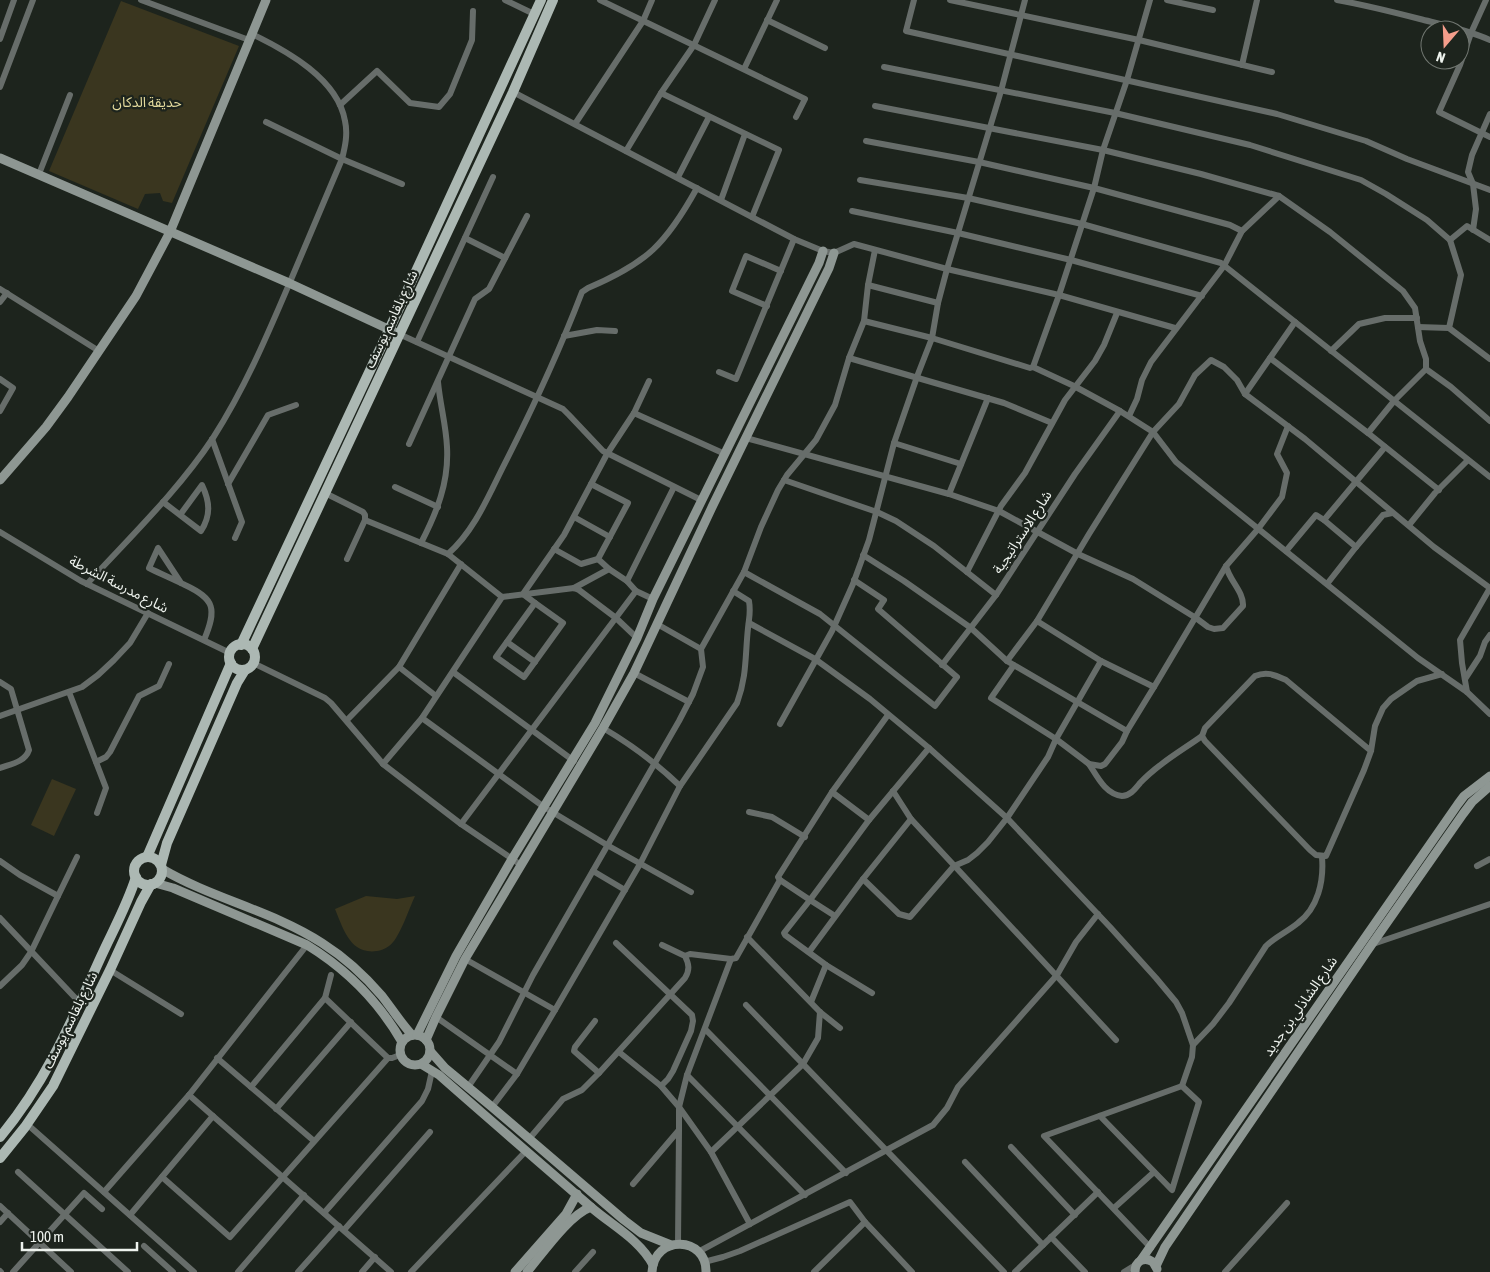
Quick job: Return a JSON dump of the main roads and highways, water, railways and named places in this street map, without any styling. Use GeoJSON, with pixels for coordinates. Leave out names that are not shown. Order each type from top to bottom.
{"type":"FeatureCollection","features":[{"type":"Feature","properties":{"kind":"main road","name":"شارع بلقاسم يوسف"},"geometry":{"type":"LineString","coordinates":[[252,649],[325,493],[541,0]]}},
{"type":"Feature","properties":{"kind":"main road","name":"شارع بلقاسم يوسف"},"geometry":{"type":"LineString","coordinates":[[241,645],[513,92],[553,0]]}},
{"type":"Feature","properties":{"kind":"main road"},"geometry":{"type":"LineString","coordinates":[[147,857],[233,648],[241,645],[248,646],[252,649],[255,657],[237,683],[167,843],[161,867],[161,877],[153,884],[142,883],[136,877],[135,868],[137,863],[147,857],[155,859],[161,867]]}},
{"type":"Feature","properties":{"kind":"main road"},"geometry":{"type":"LineString","coordinates":[[230,658],[236,669],[249,667]]}},
{"type":"Feature","properties":{"kind":"main road","name":"شارع بلقاسم يوسف"},"geometry":{"type":"LineString","coordinates":[[0,1138],[34,1092],[58,1049],[136,877]]}},
{"type":"Feature","properties":{"kind":"main road","name":"شارع بلقاسم يوسف"},"geometry":{"type":"LineString","coordinates":[[0,1158],[27,1124],[53,1086],[110,970],[140,902],[153,884]]}},
{"type":"Feature","properties":{"kind":"park label","name":"حديقة الدكان"},"geometry":{"type":"Point","coordinates":[147,102]}}]}
